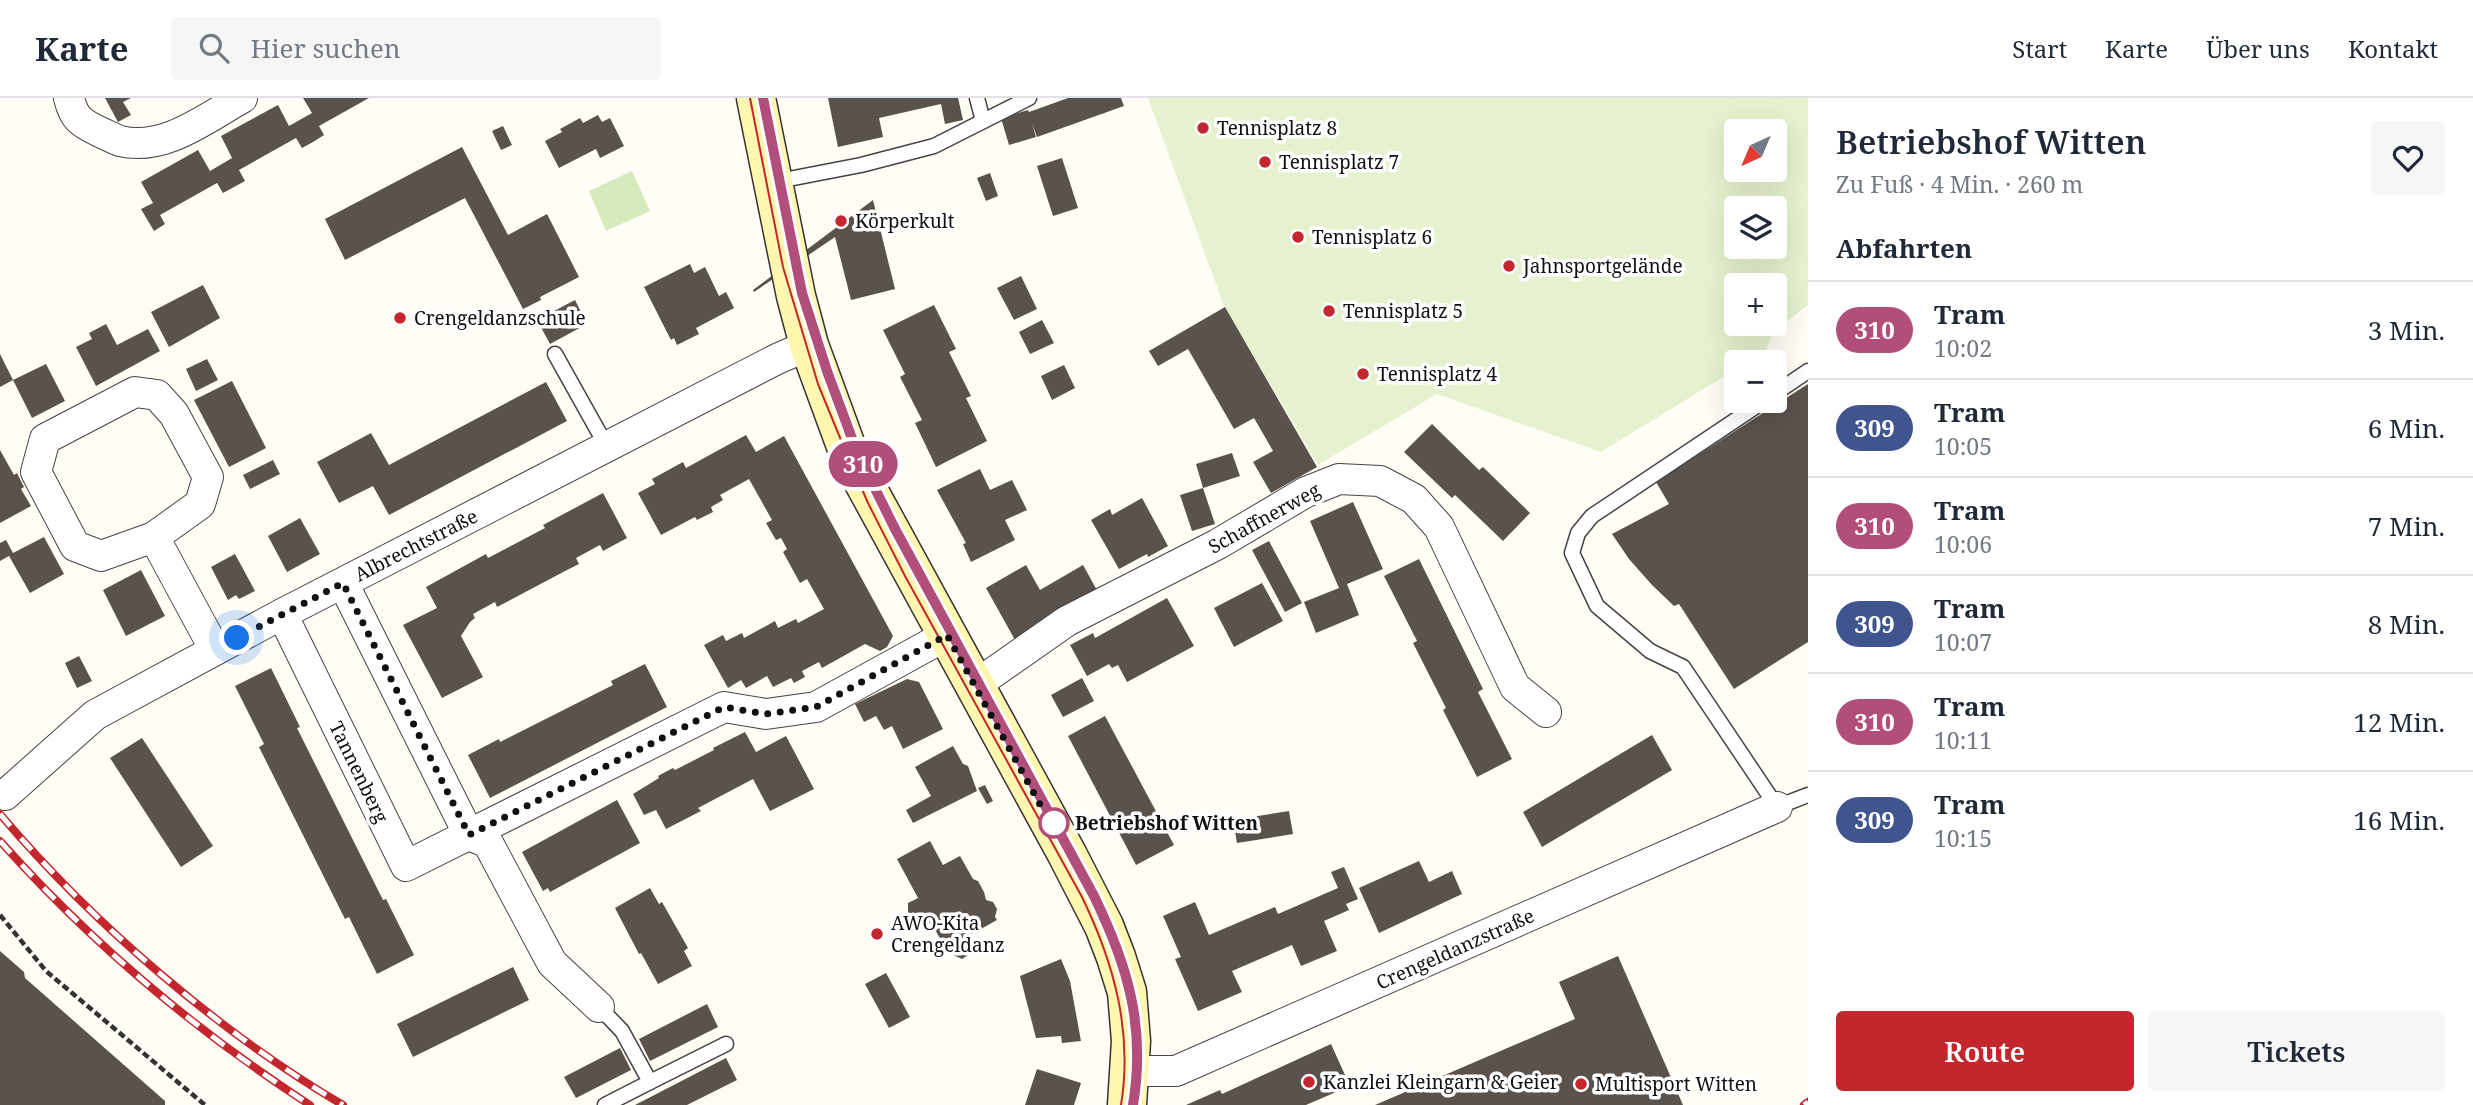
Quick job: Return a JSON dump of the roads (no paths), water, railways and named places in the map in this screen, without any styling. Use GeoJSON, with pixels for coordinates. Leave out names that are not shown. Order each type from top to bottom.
{"type":"FeatureCollection","features":[{"type":"Feature","properties":{"kind":"main road","name":"Crengeldanzstraße"},"geometry":{"type":"LineString","coordinates":[[757,98],[796,296],[809,345],[850,457],[1104,926],[1127,992],[1131,1041],[1128,1088]]}},
{"type":"Feature","properties":{"kind":"street"},"geometry":{"type":"LineString","coordinates":[[69,98],[73,114],[86,125],[120,141],[140,143],[169,139],[242,98]]}},
{"type":"Feature","properties":{"kind":"street","name":"Albrechtstraße"},"geometry":{"type":"LineString","coordinates":[[5,794],[95,715],[282,614],[809,345]]}},
{"type":"Feature","properties":{"kind":"street"},"geometry":{"type":"LineString","coordinates":[[135,392],[157,395],[174,414],[208,477],[200,504],[154,537],[101,556],[75,545],[36,472],[46,439],[135,392]]}},
{"type":"Feature","properties":{"kind":"street","name":"Schaffnerweg"},"geometry":{"type":"LineString","coordinates":[[974,686],[1067,621],[1218,544],[1306,492],[1339,478],[1380,481],[1414,499],[1439,527],[1515,687],[1546,712]]}},
{"type":"Feature","properties":{"kind":"street"},"geometry":{"type":"LineString","coordinates":[[154,537],[215,650]]}},
{"type":"Feature","properties":{"kind":"street"},"geometry":{"type":"LineString","coordinates":[[343,583],[469,835],[488,843],[552,962],[599,1007]]}},
{"type":"Feature","properties":{"kind":"street","name":"Tannenberg"},"geometry":{"type":"LineString","coordinates":[[282,614],[406,866],[724,707],[766,714],[816,707],[947,635]]}},
{"type":"Feature","properties":{"kind":"street","name":"Crengeldanzstraße"},"geometry":{"type":"LineString","coordinates":[[1128,1088],[1176,1071],[1777,807]]}},
{"type":"Feature","properties":{"kind":"lane"},"geometry":{"type":"LineString","coordinates":[[976,98],[983,121]]}},
{"type":"Feature","properties":{"kind":"lane"},"geometry":{"type":"LineString","coordinates":[[772,183],[934,146],[1029,98]]}},
{"type":"Feature","properties":{"kind":"lane"},"geometry":{"type":"LineString","coordinates":[[555,354],[607,447]]}},
{"type":"Feature","properties":{"kind":"lane"},"geometry":{"type":"LineString","coordinates":[[1787,385],[1808,371]]}},
{"type":"Feature","properties":{"kind":"lane"},"geometry":{"type":"LineString","coordinates":[[1746,413],[1592,516],[1578,533],[1573,553],[1597,606],[1650,651],[1683,667],[1777,807],[1808,795]]}},
{"type":"Feature","properties":{"kind":"lane"},"geometry":{"type":"LineString","coordinates":[[599,1007],[622,1031],[650,1082]]}},
{"type":"Feature","properties":{"kind":"lane"},"geometry":{"type":"LineString","coordinates":[[605,1105],[726,1044]]}},
{"type":"Feature","properties":{"kind":"tram line"},"geometry":{"type":"LineString","coordinates":[[750,98],[783,267],[818,384],[843,445],[868,503],[905,576],[1082,897],[1103,947],[1112,973],[1122,1025],[1124,1078],[1121,1105]]}},
{"type":"Feature","properties":{"kind":"tram line"},"geometry":{"type":"LineString","coordinates":[[763,98],[779,188],[811,321],[857,451],[900,539],[1094,896],[1116,947],[1125,972],[1135,1023],[1137,1049],[1133,1105]]}},
{"type":"Feature","properties":{"kind":"tram line","name":"310"},"geometry":{"type":"LineString","coordinates":[[763,98],[802,293],[857,452],[894,527],[1094,896],[1126,971],[1133,1001],[1137,1043],[1137,1080],[1133,1105]]}},
{"type":"Feature","properties":{"kind":"railway"},"geometry":{"type":"LineString","coordinates":[[0,814],[75,895],[160,973],[250,1044],[343,1105]]}},
{"type":"Feature","properties":{"kind":"railway"},"geometry":{"type":"LineString","coordinates":[[0,841],[71,915],[146,984],[226,1047],[310,1105]]}},
{"type":"Feature","properties":{"kind":"railway"},"geometry":{"type":"LineString","coordinates":[[1804,1105],[1808,1102]]}},
{"type":"Feature","properties":{"kind":"place","name":"Tennisplatz 8"},"geometry":{"type":"Point","coordinates":[1203,128]}},
{"type":"Feature","properties":{"kind":"place","name":"Tennisplatz 7"},"geometry":{"type":"Point","coordinates":[1265,162]}},
{"type":"Feature","properties":{"kind":"place","name":"Körperkult"},"geometry":{"type":"Point","coordinates":[841,221]}},
{"type":"Feature","properties":{"kind":"place","name":"Tennisplatz 6"},"geometry":{"type":"Point","coordinates":[1298,237]}},
{"type":"Feature","properties":{"kind":"place","name":"Jahnsportgelände"},"geometry":{"type":"Point","coordinates":[1509,266]}},
{"type":"Feature","properties":{"kind":"place","name":"Tennisplatz 5"},"geometry":{"type":"Point","coordinates":[1329,311]}},
{"type":"Feature","properties":{"kind":"place","name":"Crengeldanzschule"},"geometry":{"type":"Point","coordinates":[400,318]}},
{"type":"Feature","properties":{"kind":"place","name":"Tennisplatz 4"},"geometry":{"type":"Point","coordinates":[1363,374]}},
{"type":"Feature","properties":{"kind":"place","name":"Betriebshof Witten"},"geometry":{"type":"Point","coordinates":[1054,823]}},
{"type":"Feature","properties":{"kind":"place","name":"AWO-Kita Crengeldanz"},"geometry":{"type":"Point","coordinates":[877,934]}},
{"type":"Feature","properties":{"kind":"place","name":"Kanzlei Kleingarn & Geier"},"geometry":{"type":"Point","coordinates":[1309,1082]}},
{"type":"Feature","properties":{"kind":"place","name":"Multisport Witten"},"geometry":{"type":"Point","coordinates":[1581,1084]}}]}
